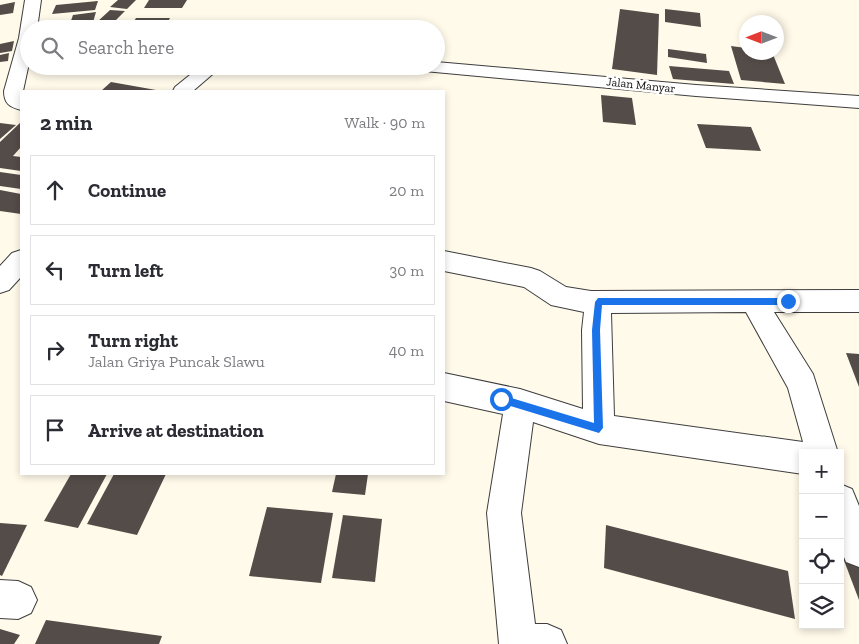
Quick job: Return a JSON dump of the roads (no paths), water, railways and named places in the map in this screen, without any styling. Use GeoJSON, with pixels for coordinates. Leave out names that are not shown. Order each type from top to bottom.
{"type":"FeatureCollection","features":[{"type":"Feature","properties":{"kind":"street"},"geometry":{"type":"LineString","coordinates":[[30,20],[33,0]]}},
{"type":"Feature","properties":{"kind":"street"},"geometry":{"type":"LineString","coordinates":[[20,64],[13,88],[14,100],[20,103]]}},
{"type":"Feature","properties":{"kind":"street","name":"Jalan Manyar"},"geometry":{"type":"LineString","coordinates":[[445,68],[773,98],[859,102]]}},
{"type":"Feature","properties":{"kind":"street"},"geometry":{"type":"LineString","coordinates":[[183,90],[202,75]]}},
{"type":"Feature","properties":{"kind":"street"},"geometry":{"type":"LineString","coordinates":[[0,282],[20,261]]}},
{"type":"Feature","properties":{"kind":"street"},"geometry":{"type":"LineString","coordinates":[[445,261],[531,278],[560,297],[598,302],[859,301]]}},
{"type":"Feature","properties":{"kind":"street"},"geometry":{"type":"LineString","coordinates":[[753,301],[802,384],[821,449]]}},
{"type":"Feature","properties":{"kind":"street"},"geometry":{"type":"LineString","coordinates":[[598,302],[596,330],[599,428]]}},
{"type":"Feature","properties":{"kind":"street"},"geometry":{"type":"LineString","coordinates":[[445,387],[520,404],[599,428],[799,457]]}},
{"type":"Feature","properties":{"kind":"street"},"geometry":{"type":"LineString","coordinates":[[520,404],[504,513],[518,643],[547,644]]}},
{"type":"Feature","properties":{"kind":"street"},"geometry":{"type":"LineString","coordinates":[[844,511],[859,549]]}}]}
